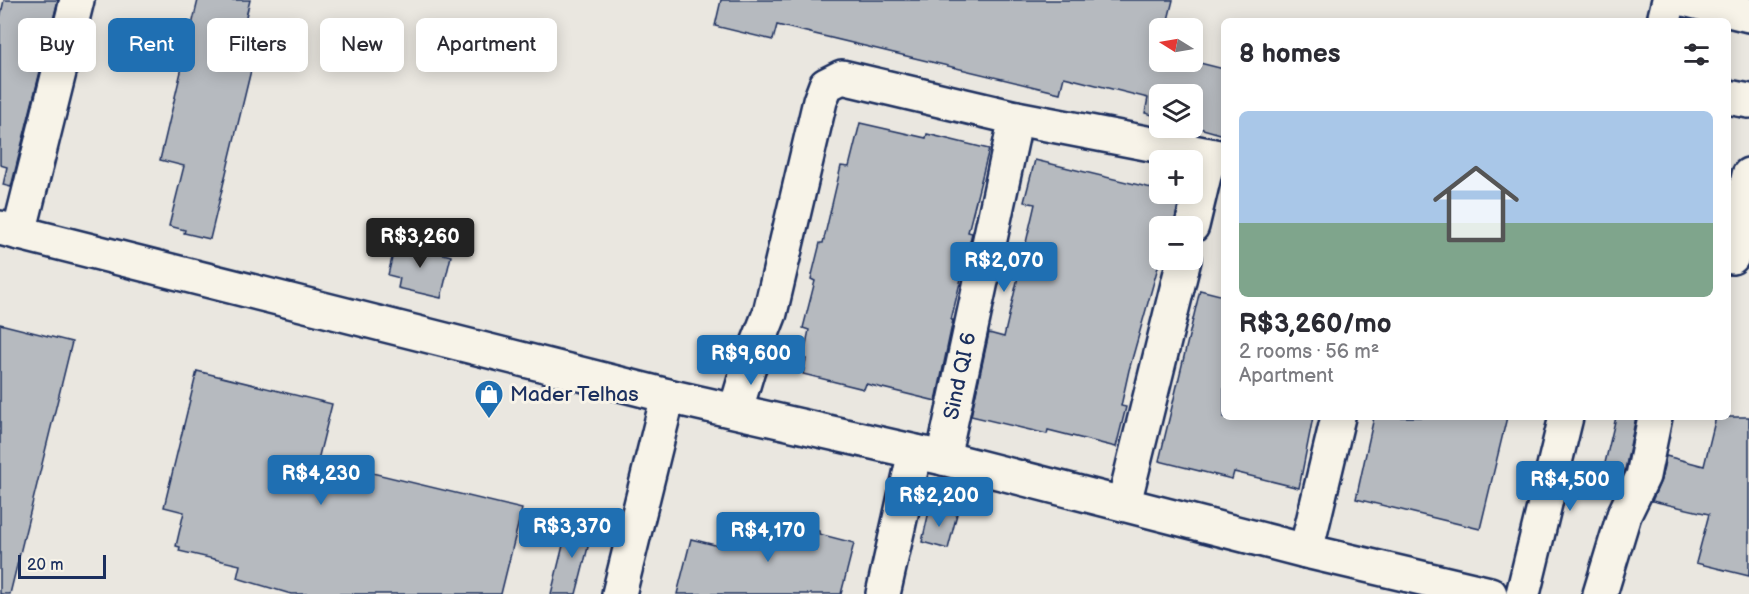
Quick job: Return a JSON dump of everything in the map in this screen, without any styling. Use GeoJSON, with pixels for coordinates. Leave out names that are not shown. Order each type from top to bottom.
{"type":"FeatureCollection","features":[{"type":"Feature","properties":{"kind":"street"},"geometry":{"type":"LineString","coordinates":[[77,0],[10,231],[668,396],[736,409],[929,455],[1490,594]]}},
{"type":"Feature","properties":{"kind":"street"},"geometry":{"type":"LineString","coordinates":[[1665,18],[1669,0]]}},
{"type":"Feature","properties":{"kind":"street"},"geometry":{"type":"LineString","coordinates":[[1688,0],[1749,15]]}},
{"type":"Feature","properties":{"kind":"street"},"geometry":{"type":"LineString","coordinates":[[736,409],[748,369],[770,313],[820,102],[826,85],[842,77],[1016,118],[1216,157],[1195,216]]}},
{"type":"Feature","properties":{"kind":"street","name":"Sind QI 6"},"geometry":{"type":"LineString","coordinates":[[883,594],[929,455],[1016,118]]}},
{"type":"Feature","properties":{"kind":"street"},"geometry":{"type":"LineString","coordinates":[[1731,257],[1749,175]]}},
{"type":"Feature","properties":{"kind":"street"},"geometry":{"type":"LineString","coordinates":[[1124,503],[1182,270]]}},
{"type":"Feature","properties":{"kind":"street"},"geometry":{"type":"LineString","coordinates":[[620,594],[668,396]]}},
{"type":"Feature","properties":{"kind":"street"},"geometry":{"type":"LineString","coordinates":[[1306,550],[1337,420]]}},
{"type":"Feature","properties":{"kind":"street"},"geometry":{"type":"LineString","coordinates":[[1523,594],[1565,420]]}},
{"type":"Feature","properties":{"kind":"street"},"geometry":{"type":"LineString","coordinates":[[1600,594],[1624,515],[1643,476],[1654,420]]}},
{"type":"Feature","properties":{"kind":"building"},"geometry":{"type":"Polygon","coordinates":[[[4,0],[58,0],[53,18],[18,18],[18,72],[40,72],[11,187],[3,185],[7,167],[0,165],[0,18],[4,0]]]}},
{"type":"Feature","properties":{"kind":"building"},"geometry":{"type":"Polygon","coordinates":[[[198,0],[250,0],[246,18],[207,18],[207,72],[251,72],[210,239],[184,233],[185,230],[169,226],[184,166],[160,160],[181,72],[195,72],[194,18],[198,0]]]}},
{"type":"Feature","properties":{"kind":"building"},"geometry":{"type":"Polygon","coordinates":[[[721,0],[1173,0],[1168,18],[1149,18],[1149,72],[1203,72],[1203,64],[1221,68],[1221,134],[1203,129],[1203,84],[1149,84],[1149,114],[1145,113],[1148,98],[1064,77],[1060,93],[777,25],[773,40],[715,26],[721,0]]]}},
{"type":"Feature","properties":{"kind":"building"},"geometry":{"type":"Polygon","coordinates":[[[860,123],[926,138],[927,134],[989,149],[968,232],[972,233],[951,320],[953,320],[936,401],[866,384],[864,389],[803,374],[806,359],[803,359],[809,330],[803,328],[815,281],[811,279],[820,243],[823,243],[841,166],[849,167],[860,123]]]}},
{"type":"Feature","properties":{"kind":"building"},"geometry":{"type":"Polygon","coordinates":[[[1035,160],[1149,187],[1149,204],[1178,204],[1176,216],[1149,216],[1149,270],[1157,270],[1129,370],[1121,406],[1126,407],[1116,447],[1048,430],[1047,434],[971,416],[989,333],[1004,337],[1035,204],[1024,202],[1035,160]]]}},
{"type":"Feature","properties":{"kind":"building"},"geometry":{"type":"Polygon","coordinates":[[[396,241],[451,256],[441,298],[398,288],[400,278],[388,275],[396,241]]]}},
{"type":"Feature","properties":{"kind":"building"},"geometry":{"type":"Polygon","coordinates":[[[1200,290],[1221,295],[1221,420],[1312,420],[1299,488],[1234,472],[1232,479],[1159,461],[1200,290]]]}},
{"type":"Feature","properties":{"kind":"building"},"geometry":{"type":"Polygon","coordinates":[[[0,324],[72,342],[10,594],[0,594],[0,324]]]}},
{"type":"Feature","properties":{"kind":"building"},"geometry":{"type":"Polygon","coordinates":[[[197,371],[332,404],[318,460],[522,509],[501,594],[291,594],[237,578],[240,565],[179,551],[180,547],[176,546],[184,512],[164,507],[197,371]]]}},
{"type":"Feature","properties":{"kind":"building"},"geometry":{"type":"Polygon","coordinates":[[[1749,417],[1749,576],[1696,563],[1709,514],[1652,501],[1661,480],[1666,456],[1704,466],[1715,420],[1749,417]]]}},
{"type":"Feature","properties":{"kind":"building"},"geometry":{"type":"Polygon","coordinates":[[[1373,420],[1506,420],[1480,529],[1356,499],[1373,420]]]}},
{"type":"Feature","properties":{"kind":"building"},"geometry":{"type":"Polygon","coordinates":[[[1615,420],[1635,420],[1625,470],[1614,492],[1599,488],[1615,420]]]}},
{"type":"Feature","properties":{"kind":"building"},"geometry":{"type":"Polygon","coordinates":[[[930,507],[957,514],[948,549],[922,542],[930,507]]]}},
{"type":"Feature","properties":{"kind":"building"},"geometry":{"type":"Polygon","coordinates":[[[788,520],[793,526],[819,531],[819,534],[854,543],[841,594],[677,594],[691,539],[723,547],[728,527],[758,534],[760,526],[774,530],[788,520]]]}},
{"type":"Feature","properties":{"kind":"building"},"geometry":{"type":"Polygon","coordinates":[[[569,521],[593,527],[576,594],[551,594],[569,521]]]}},
{"type":"Feature","properties":{"kind":"place","name":"Mader Telhas"},"geometry":{"type":"Point","coordinates":[489,420]}}]}
